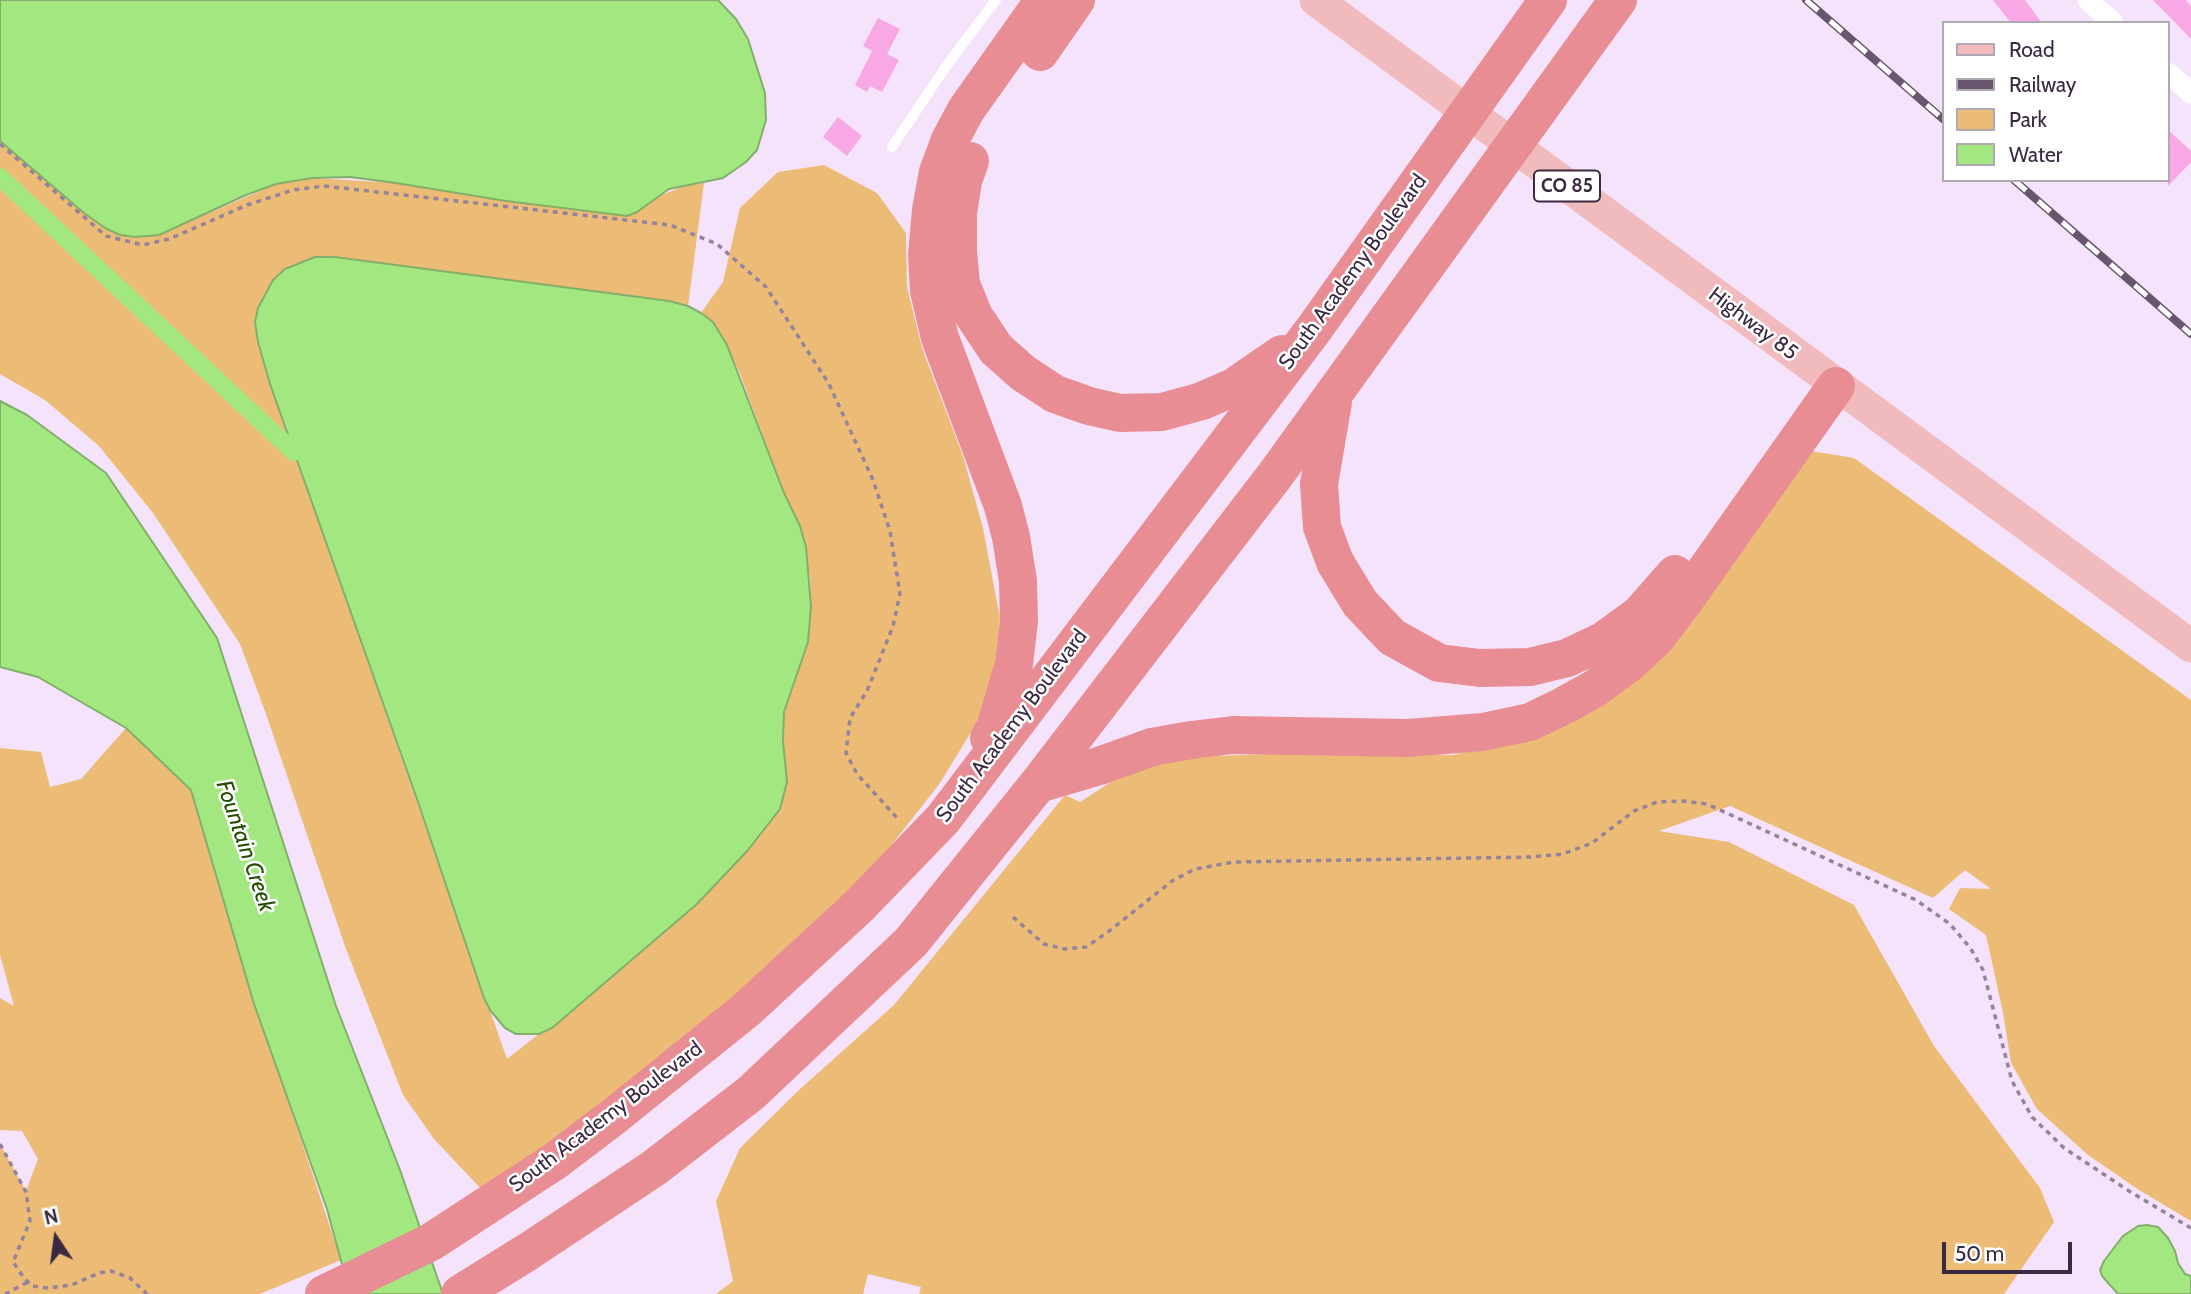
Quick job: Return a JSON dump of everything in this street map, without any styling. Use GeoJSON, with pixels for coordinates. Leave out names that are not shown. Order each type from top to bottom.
{"type":"FeatureCollection","features":[{"type":"Feature","properties":{"kind":"highway"},"geometry":{"type":"LineString","coordinates":[[943,818],[995,728],[1014,664],[1019,621],[1018,581],[1003,506],[940,338],[929,291],[927,256],[931,210],[938,172],[950,140],[966,110],[1044,0]]}},
{"type":"Feature","properties":{"kind":"highway"},"geometry":{"type":"LineString","coordinates":[[1076,0],[989,124],[973,153],[963,181],[958,213],[961,284],[974,316],[996,349],[1023,373],[1055,394],[1089,406],[1120,412],[1162,412],[1202,401],[1234,387],[1263,369],[1314,329]]}},
{"type":"Feature","properties":{"kind":"highway","name":"South Academy Boulevard"},"geometry":{"type":"LineString","coordinates":[[324,1294],[431,1242],[555,1161],[613,1118],[746,1010],[859,906],[943,818],[1314,329],[1548,0]]}},
{"type":"Feature","properties":{"kind":"highway"},"geometry":{"type":"LineString","coordinates":[[460,1294],[654,1168],[751,1093],[911,942],[1038,784],[1276,474],[1618,0]]}},
{"type":"Feature","properties":{"kind":"highway"},"geometry":{"type":"LineString","coordinates":[[1335,391],[1319,484],[1322,527],[1335,562],[1360,603],[1392,637],[1439,663],[1480,668],[1530,667],[1567,658],[1603,641],[1640,614],[1665,588],[1827,379]]}},
{"type":"Feature","properties":{"kind":"highway"},"geometry":{"type":"LineString","coordinates":[[1038,784],[1152,747],[1191,740],[1233,735],[1408,738],[1483,732],[1530,722],[1563,706],[1594,689],[1628,664],[1656,638],[1682,604],[1827,379]]}},
{"type":"Feature","properties":{"kind":"main road","name":"Highway 85"},"geometry":{"type":"LineString","coordinates":[[1316,0],[2191,646]]}},
{"type":"Feature","properties":{"kind":"street"},"geometry":{"type":"LineString","coordinates":[[2088,0],[2111,21]]}},
{"type":"Feature","properties":{"kind":"street"},"geometry":{"type":"LineString","coordinates":[[2170,75],[2191,93]]}},
{"type":"Feature","properties":{"kind":"lane"},"geometry":{"type":"LineString","coordinates":[[892,147],[947,65],[996,0]]}},
{"type":"Feature","properties":{"kind":"path"},"geometry":{"type":"LineString","coordinates":[[0,144],[106,236],[143,245],[169,239],[247,205],[293,190],[324,186],[670,225],[717,244],[766,287],[829,384],[873,480],[890,531],[900,594],[893,626],[867,691],[850,718],[846,753],[857,774],[898,819]]}},
{"type":"Feature","properties":{"kind":"path"},"geometry":{"type":"LineString","coordinates":[[1013,917],[1044,944],[1065,949],[1086,947],[1171,881],[1195,869],[1234,862],[1531,857],[1563,854],[1592,843],[1634,811],[1657,802],[1707,804],[1916,900],[1950,924],[1971,949],[1983,970],[2012,1081],[2032,1117],[2064,1148],[2191,1228]]}},
{"type":"Feature","properties":{"kind":"path"},"geometry":{"type":"LineString","coordinates":[[0,1144],[26,1192],[30,1221],[13,1262],[28,1282],[32,1286],[48,1288],[72,1285],[99,1273],[111,1271],[130,1278],[147,1294]]}},
{"type":"Feature","properties":{"kind":"path"},"geometry":{"type":"LineString","coordinates":[[5,1294],[28,1282]]}},
{"type":"Feature","properties":{"kind":"green space"},"geometry":{"type":"Polygon","coordinates":[[[0,138],[159,235],[276,184],[312,178],[654,198],[685,186],[704,183],[688,306],[336,257],[312,503],[507,1059],[539,1034],[552,1028],[787,782],[782,726],[788,699],[808,642],[810,576],[784,493],[739,371],[713,322],[701,313],[723,282],[740,208],[778,172],[824,165],[877,193],[906,233],[907,287],[922,348],[963,456],[983,528],[1000,618],[995,668],[976,724],[940,783],[862,883],[734,1009],[483,1191],[434,1139],[403,1095],[346,949],[240,644],[153,513],[99,446],[45,400],[0,374],[0,138]]]}},
{"type":"Feature","properties":{"kind":"green space"},"geometry":{"type":"Polygon","coordinates":[[[1805,450],[1854,458],[2191,700],[2191,1221],[2088,1155],[2037,1109],[2011,1063],[1986,935],[1949,909],[1960,888],[1991,889],[1965,870],[1933,898],[1730,806],[1659,831],[1729,842],[1854,905],[1934,1046],[2040,1188],[2054,1222],[2004,1294],[919,1294],[921,1287],[868,1274],[863,1294],[716,1294],[733,1281],[716,1201],[740,1148],[799,1090],[894,1005],[1065,795],[1080,802],[1146,759],[1291,753],[1453,755],[1563,727],[1805,450]]]}},
{"type":"Feature","properties":{"kind":"green space"},"geometry":{"type":"Polygon","coordinates":[[[126,728],[191,790],[239,953],[341,1260],[260,1294],[0,1294],[0,1144],[26,1191],[38,1159],[22,1131],[0,1130],[0,998],[14,1006],[0,955],[0,748],[41,752],[50,787],[81,779],[126,728]]]}},
{"type":"Feature","properties":{"kind":"water"},"geometry":{"type":"Polygon","coordinates":[[[0,0],[718,0],[736,19],[748,39],[765,93],[766,120],[757,150],[746,162],[723,178],[669,189],[627,216],[350,177],[312,178],[276,184],[246,195],[159,235],[120,235],[84,213],[0,141],[0,0]]]}},
{"type":"Feature","properties":{"kind":"water"},"geometry":{"type":"Polygon","coordinates":[[[315,257],[335,257],[669,301],[701,313],[713,322],[727,345],[784,493],[800,526],[806,547],[811,606],[808,642],[784,712],[783,741],[787,782],[780,809],[748,850],[697,904],[552,1028],[539,1034],[516,1034],[505,1028],[484,998],[418,802],[270,384],[258,342],[255,322],[258,308],[273,280],[285,269],[315,257]]]}},
{"type":"Feature","properties":{"kind":"water","name":"Fountain Creek"},"geometry":{"type":"Polygon","coordinates":[[[0,401],[27,415],[106,473],[217,638],[336,1006],[400,1170],[443,1294],[350,1294],[327,1209],[254,1004],[191,790],[126,728],[38,677],[0,667],[0,401]]]}},
{"type":"Feature","properties":{"kind":"water"},"geometry":{"type":"Polygon","coordinates":[[[2138,1226],[2158,1227],[2168,1238],[2178,1263],[2185,1274],[2191,1276],[2191,1294],[2118,1294],[2102,1276],[2100,1270],[2104,1261],[2123,1236],[2138,1226]]]}},
{"type":"Feature","properties":{"kind":"building"},"geometry":{"type":"Polygon","coordinates":[[[1993,0],[2025,0],[2041,21],[2009,21],[1993,0]]]}},
{"type":"Feature","properties":{"kind":"building"},"geometry":{"type":"Polygon","coordinates":[[[2153,0],[2186,0],[2191,6],[2191,39],[2153,0]]]}},
{"type":"Feature","properties":{"kind":"building"},"geometry":{"type":"Polygon","coordinates":[[[878,18],[900,29],[887,54],[899,60],[882,92],[870,86],[867,92],[855,85],[872,51],[863,46],[878,18]]]}},
{"type":"Feature","properties":{"kind":"building"},"geometry":{"type":"Polygon","coordinates":[[[838,117],[862,136],[847,156],[823,137],[838,117]]]}},
{"type":"Feature","properties":{"kind":"building"},"geometry":{"type":"Polygon","coordinates":[[[2170,132],[2191,151],[2191,162],[2168,186],[2170,132]]]}},
{"type":"Feature","properties":{"kind":"waterway"},"geometry":{"type":"LineString","coordinates":[[0,177],[294,452]]}},
{"type":"Feature","properties":{"kind":"railway"},"geometry":{"type":"LineString","coordinates":[[1806,0],[1942,118]]}},
{"type":"Feature","properties":{"kind":"railway"},"geometry":{"type":"LineString","coordinates":[[2016,182],[2191,334]]}}]}
